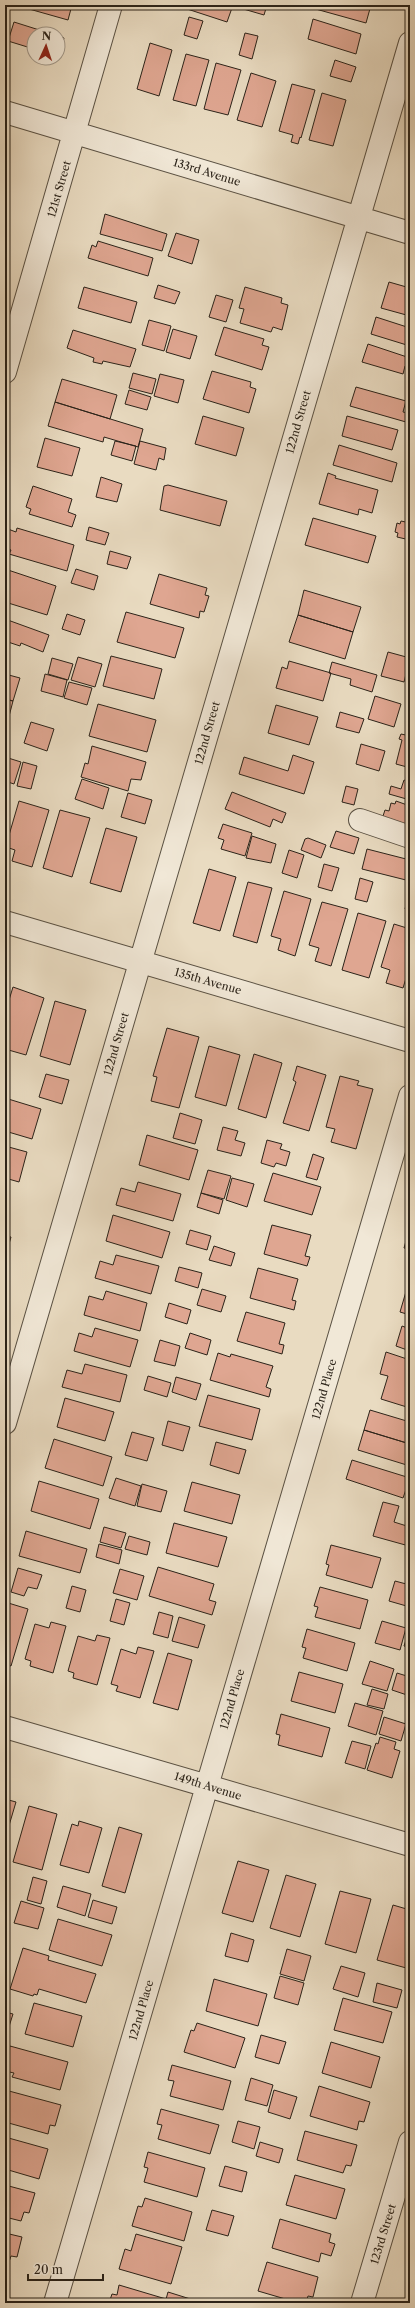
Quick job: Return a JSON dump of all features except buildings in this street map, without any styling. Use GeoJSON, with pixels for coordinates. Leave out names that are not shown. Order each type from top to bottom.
{"type":"FeatureCollection","features":[{"type":"Feature","properties":{"kind":"street","name":"121st Street"},"geometry":{"type":"LineString","coordinates":[[5,372],[111,5]]}},
{"type":"Feature","properties":{"kind":"street","name":"122nd Street"},"geometry":{"type":"LineString","coordinates":[[5,1423],[410,43]]}},
{"type":"Feature","properties":{"kind":"street","name":"133rd Avenue"},"geometry":{"type":"LineString","coordinates":[[5,112],[410,233]]}},
{"type":"Feature","properties":{"kind":"street"},"geometry":{"type":"LineString","coordinates":[[360,820],[410,838]]}},
{"type":"Feature","properties":{"kind":"street","name":"135th Avenue"},"geometry":{"type":"LineString","coordinates":[[5,922],[410,1041]]}},
{"type":"Feature","properties":{"kind":"street","name":"122nd Place"},"geometry":{"type":"LineString","coordinates":[[55,2303],[410,1096]]}},
{"type":"Feature","properties":{"kind":"street","name":"149th Avenue"},"geometry":{"type":"LineString","coordinates":[[5,1727],[410,1845]]}},
{"type":"Feature","properties":{"kind":"street","name":"123rd Street"},"geometry":{"type":"LineString","coordinates":[[362,2303],[410,2142]]}}]}
